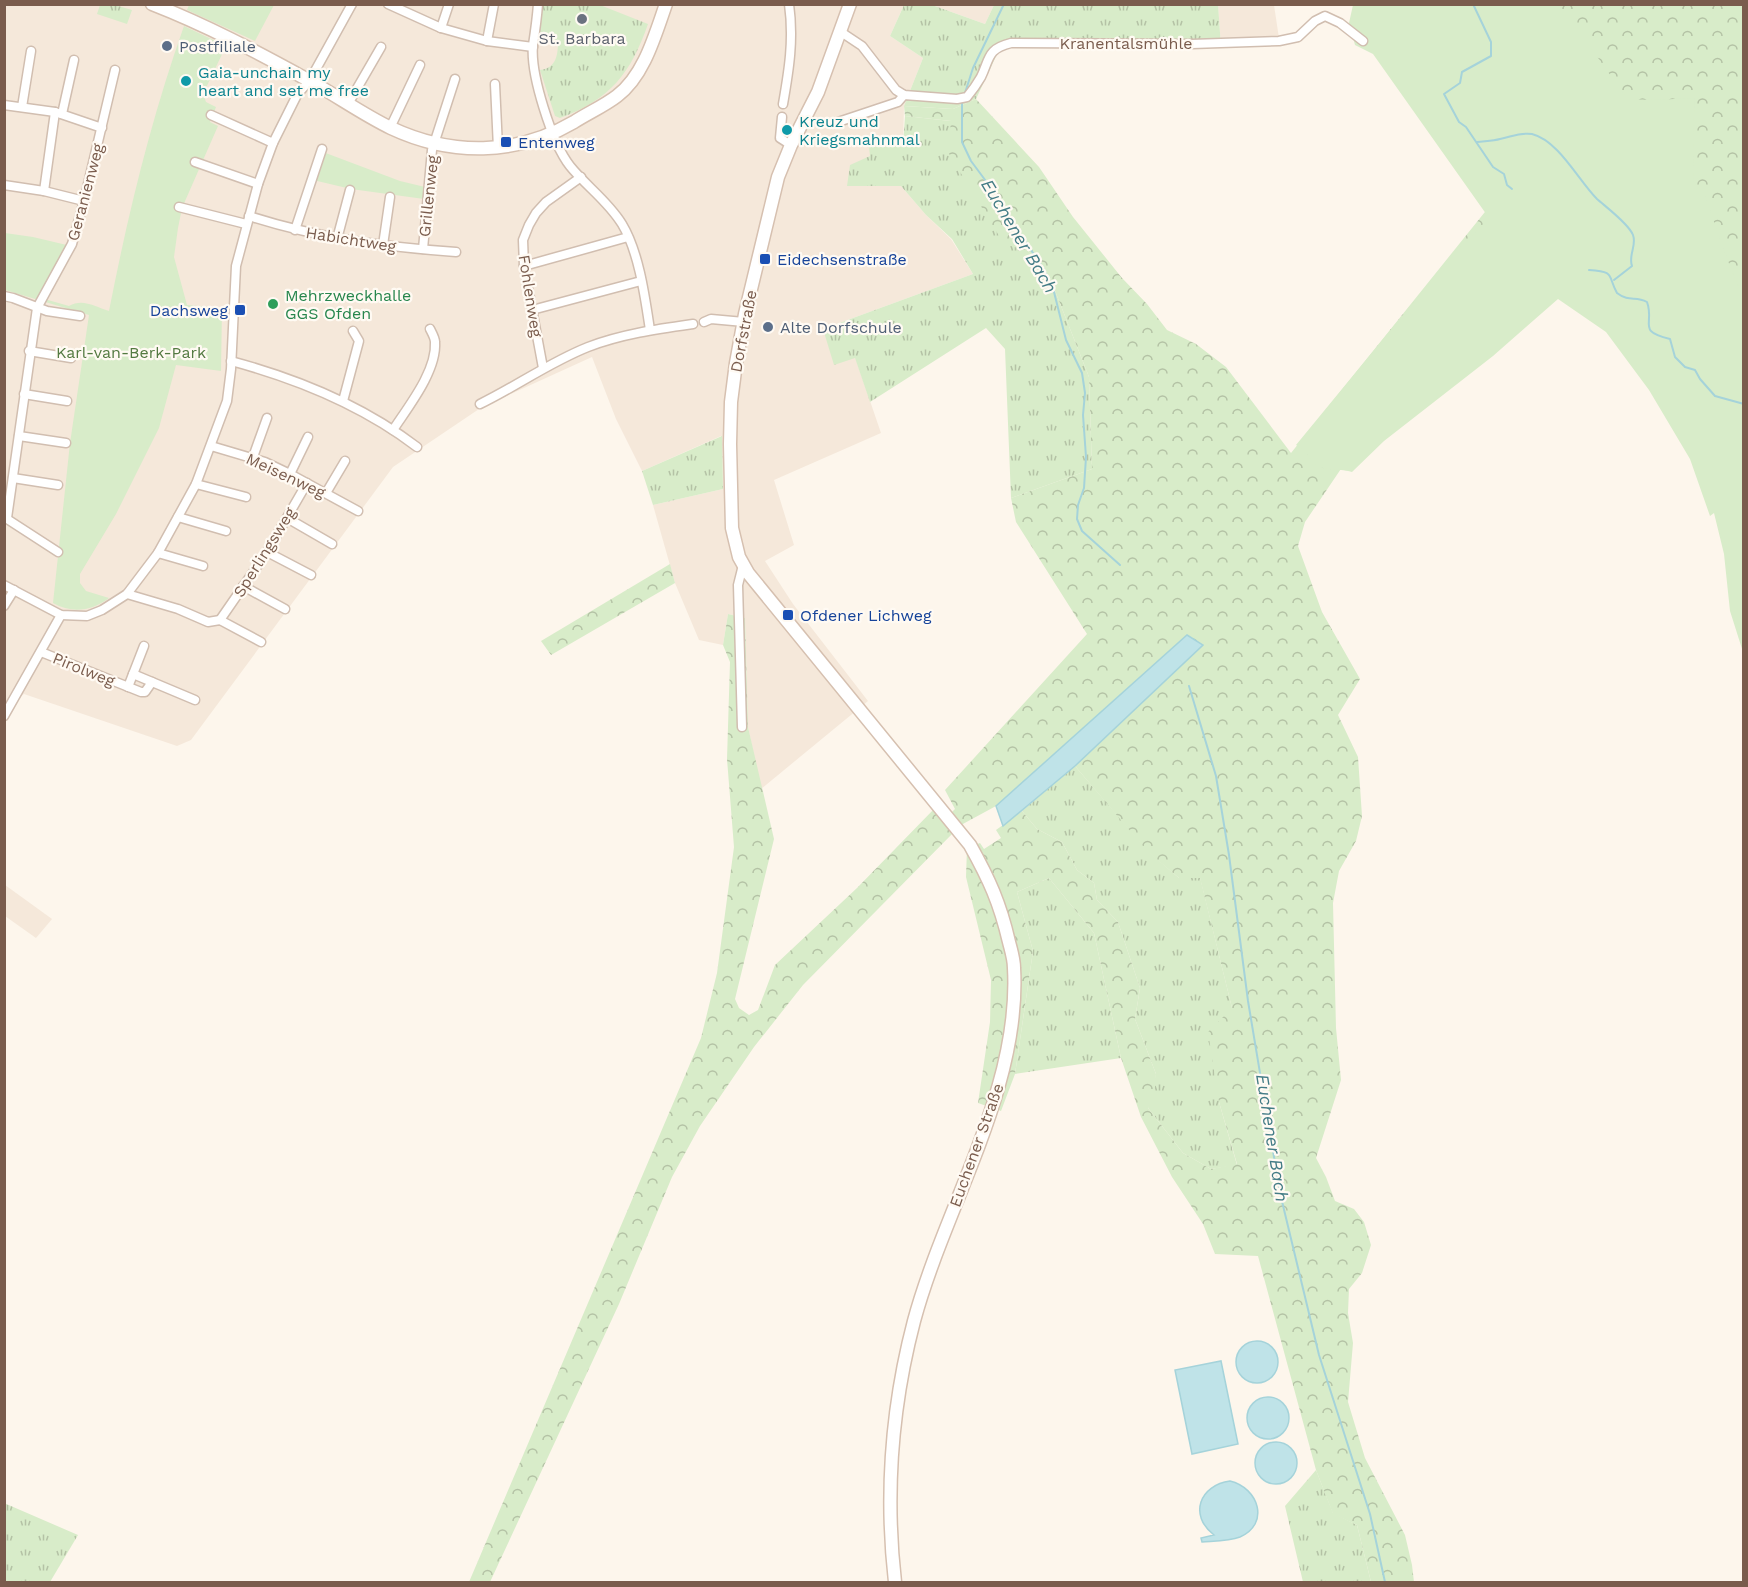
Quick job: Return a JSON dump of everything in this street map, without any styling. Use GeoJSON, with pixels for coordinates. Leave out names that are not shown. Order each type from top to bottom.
{"type":"FeatureCollection","features":[{"type":"Feature","properties":{"kind":"main road"},"geometry":{"type":"LineString","coordinates":[[152,4],[216,31],[310,80],[390,128],[435,144],[460,149],[498,148],[526,142],[567,126],[619,95],[636,75],[655,35],[666,4]]}},
{"type":"Feature","properties":{"kind":"main road","name":"Dorfstraße"},"geometry":{"type":"LineString","coordinates":[[769,600],[743,565],[732,528],[731,402],[744,322],[778,177],[791,145],[818,92],[850,4]]}},
{"type":"Feature","properties":{"kind":"main road","name":"Euchener Straße"},"geometry":{"type":"LineString","coordinates":[[769,600],[970,845],[991,883],[1004,923],[1014,967],[1012,1020],[998,1089],[939,1245],[914,1320],[902,1377],[894,1430],[890,1488],[891,1552],[895,1582]]}},
{"type":"Feature","properties":{"kind":"street"},"geometry":{"type":"LineString","coordinates":[[4,585],[61,615],[87,616],[102,610],[127,594],[158,553],[196,484],[227,401],[236,266],[258,184],[273,143],[297,95],[310,80],[352,4]]}},
{"type":"Feature","properties":{"kind":"street"},"geometry":{"type":"LineString","coordinates":[[388,4],[441,28],[487,41],[533,46]]}},
{"type":"Feature","properties":{"kind":"street"},"geometry":{"type":"LineString","coordinates":[[441,28],[449,4]]}},
{"type":"Feature","properties":{"kind":"street"},"geometry":{"type":"LineString","coordinates":[[487,41],[494,4]]}},
{"type":"Feature","properties":{"kind":"street"},"geometry":{"type":"LineString","coordinates":[[538,4],[533,46],[537,84],[552,133],[571,167],[604,201],[622,224],[628,237],[640,281],[650,330]]}},
{"type":"Feature","properties":{"kind":"street"},"geometry":{"type":"LineString","coordinates":[[783,104],[791,46],[792,29],[789,4]]}},
{"type":"Feature","properties":{"kind":"street","name":"Kranentalsmühle"},"geometry":{"type":"LineString","coordinates":[[838,122],[898,102],[904,96],[957,99],[967,97],[982,75],[986,60],[992,51],[999,46],[1011,43],[1192,44],[1279,41],[1298,37],[1315,21],[1325,16],[1340,23],[1363,41]]}},
{"type":"Feature","properties":{"kind":"street"},"geometry":{"type":"LineString","coordinates":[[841,32],[862,46],[896,90],[904,96]]}},
{"type":"Feature","properties":{"kind":"street"},"geometry":{"type":"LineString","coordinates":[[348,104],[381,47]]}},
{"type":"Feature","properties":{"kind":"street"},"geometry":{"type":"LineString","coordinates":[[22,107],[31,51]]}},
{"type":"Feature","properties":{"kind":"street"},"geometry":{"type":"LineString","coordinates":[[44,191],[59,113],[74,60]]}},
{"type":"Feature","properties":{"kind":"street"},"geometry":{"type":"LineString","coordinates":[[390,128],[420,65]]}},
{"type":"Feature","properties":{"kind":"street","name":"Geranienweg"},"geometry":{"type":"LineString","coordinates":[[6,517],[37,308],[72,244],[115,70]]}},
{"type":"Feature","properties":{"kind":"street","name":"Grillenweg"},"geometry":{"type":"LineString","coordinates":[[423,249],[431,159],[455,79]]}},
{"type":"Feature","properties":{"kind":"street"},"geometry":{"type":"LineString","coordinates":[[495,84],[498,148]]}},
{"type":"Feature","properties":{"kind":"street"},"geometry":{"type":"LineString","coordinates":[[4,105],[59,113],[102,128]]}},
{"type":"Feature","properties":{"kind":"street"},"geometry":{"type":"LineString","coordinates":[[211,115],[273,143]]}},
{"type":"Feature","properties":{"kind":"street"},"geometry":{"type":"LineString","coordinates":[[782,117],[780,138],[791,145]]}},
{"type":"Feature","properties":{"kind":"street"},"geometry":{"type":"LineString","coordinates":[[295,230],[322,149]]}},
{"type":"Feature","properties":{"kind":"street"},"geometry":{"type":"LineString","coordinates":[[195,162],[258,184]]}},
{"type":"Feature","properties":{"kind":"street","name":"Fohlenweg"},"geometry":{"type":"LineString","coordinates":[[543,368],[524,266],[523,240],[536,213],[546,202],[581,177]]}},
{"type":"Feature","properties":{"kind":"street"},"geometry":{"type":"LineString","coordinates":[[4,184],[84,201]]}},
{"type":"Feature","properties":{"kind":"street"},"geometry":{"type":"LineString","coordinates":[[338,239],[350,190]]}},
{"type":"Feature","properties":{"kind":"street"},"geometry":{"type":"LineString","coordinates":[[383,245],[390,197]]}},
{"type":"Feature","properties":{"kind":"street","name":"Habichtweg"},"geometry":{"type":"LineString","coordinates":[[179,207],[338,239],[456,252]]}},
{"type":"Feature","properties":{"kind":"street"},"geometry":{"type":"LineString","coordinates":[[524,266],[628,237]]}},
{"type":"Feature","properties":{"kind":"street"},"geometry":{"type":"LineString","coordinates":[[532,310],[640,281]]}},
{"type":"Feature","properties":{"kind":"street"},"geometry":{"type":"LineString","coordinates":[[4,296],[14,297],[37,308],[80,316]]}},
{"type":"Feature","properties":{"kind":"street"},"geometry":{"type":"LineString","coordinates":[[704,322],[711,319],[744,322]]}},
{"type":"Feature","properties":{"kind":"street"},"geometry":{"type":"LineString","coordinates":[[480,404],[543,368],[589,347],[650,330],[693,324]]}},
{"type":"Feature","properties":{"kind":"street"},"geometry":{"type":"LineString","coordinates":[[393,430],[432,365],[435,341],[430,329]]}},
{"type":"Feature","properties":{"kind":"street"},"geometry":{"type":"LineString","coordinates":[[343,401],[359,341],[353,331]]}},
{"type":"Feature","properties":{"kind":"street"},"geometry":{"type":"LineString","coordinates":[[29,351],[71,358]]}},
{"type":"Feature","properties":{"kind":"street"},"geometry":{"type":"LineString","coordinates":[[231,361],[299,382],[343,401],[417,447]]}},
{"type":"Feature","properties":{"kind":"street"},"geometry":{"type":"LineString","coordinates":[[24,394],[67,401]]}},
{"type":"Feature","properties":{"kind":"street"},"geometry":{"type":"LineString","coordinates":[[253,457],[267,418]]}},
{"type":"Feature","properties":{"kind":"street"},"geometry":{"type":"LineString","coordinates":[[19,436],[66,443]]}},
{"type":"Feature","properties":{"kind":"street"},"geometry":{"type":"LineString","coordinates":[[290,474],[308,437]]}},
{"type":"Feature","properties":{"kind":"street","name":"Meisenweg"},"geometry":{"type":"LineString","coordinates":[[211,446],[253,457],[290,474],[358,511]]}},
{"type":"Feature","properties":{"kind":"street"},"geometry":{"type":"LineString","coordinates":[[326,493],[345,461]]}},
{"type":"Feature","properties":{"kind":"street"},"geometry":{"type":"LineString","coordinates":[[13,478],[58,485]]}},
{"type":"Feature","properties":{"kind":"street","name":"Sperlingsweg"},"geometry":{"type":"LineString","coordinates":[[220,620],[267,552],[307,483]]}},
{"type":"Feature","properties":{"kind":"street"},"geometry":{"type":"LineString","coordinates":[[196,484],[246,497]]}},
{"type":"Feature","properties":{"kind":"street"},"geometry":{"type":"LineString","coordinates":[[6,517],[58,552]]}},
{"type":"Feature","properties":{"kind":"street"},"geometry":{"type":"LineString","coordinates":[[178,517],[226,531]]}},
{"type":"Feature","properties":{"kind":"street"},"geometry":{"type":"LineString","coordinates":[[287,518],[332,544]]}},
{"type":"Feature","properties":{"kind":"street"},"geometry":{"type":"LineString","coordinates":[[267,552],[311,575]]}},
{"type":"Feature","properties":{"kind":"street"},"geometry":{"type":"LineString","coordinates":[[158,553],[203,566]]}},
{"type":"Feature","properties":{"kind":"street","name":"Dorfstraße"},"geometry":{"type":"LineString","coordinates":[[742,727],[738,585],[743,565]]}},
{"type":"Feature","properties":{"kind":"street"},"geometry":{"type":"LineString","coordinates":[[243,586],[285,609]]}},
{"type":"Feature","properties":{"kind":"street"},"geometry":{"type":"LineString","coordinates":[[4,606],[14,590]]}},
{"type":"Feature","properties":{"kind":"street"},"geometry":{"type":"LineString","coordinates":[[127,594],[178,609],[208,622],[220,620],[261,642]]}},
{"type":"Feature","properties":{"kind":"street"},"geometry":{"type":"LineString","coordinates":[[4,716],[61,615]]}},
{"type":"Feature","properties":{"kind":"street","name":"Pirolweg"},"geometry":{"type":"LineString","coordinates":[[128,687],[144,646]]}},
{"type":"Feature","properties":{"kind":"street","name":"Pirolweg"},"geometry":{"type":"LineString","coordinates":[[40,652],[145,692],[152,682]]}},
{"type":"Feature","properties":{"kind":"street","name":"Pirolweg"},"geometry":{"type":"LineString","coordinates":[[133,674],[195,700]]}},
{"type":"Feature","properties":{"kind":"shaded area"},"geometry":{"type":"Polygon","coordinates":[[[4,5],[904,5],[890,36],[923,58],[904,106],[903,146],[870,156],[848,186],[901,186],[951,239],[973,274],[823,329],[855,357],[881,433],[774,480],[794,545],[765,561],[793,604],[868,701],[761,789],[748,727],[745,618],[728,614],[723,645],[699,640],[675,583],[653,505],[723,489],[721,436],[642,471],[616,419],[592,357],[482,407],[393,467],[191,740],[177,746],[24,694],[5,708],[4,5]]]}},
{"type":"Feature","properties":{"kind":"shaded area"},"geometry":{"type":"Polygon","coordinates":[[[932,5],[994,5],[985,24],[932,5]]]}},
{"type":"Feature","properties":{"kind":"shaded area"},"geometry":{"type":"Polygon","coordinates":[[[1218,5],[1274,5],[1280,45],[1221,47],[1218,5]]]}},
{"type":"Feature","properties":{"kind":"shaded area"},"geometry":{"type":"Polygon","coordinates":[[[5,885],[52,919],[36,938],[5,916],[5,885]]]}},
{"type":"Feature","properties":{"kind":"green space"},"geometry":{"type":"Polygon","coordinates":[[[189,4],[274,5],[255,41],[187,10],[189,4]]]}},
{"type":"Feature","properties":{"kind":"green space"},"geometry":{"type":"Polygon","coordinates":[[[1218,4],[1221,47],[1013,47],[998,52],[976,99],[953,109],[904,106],[923,58],[890,36],[904,5],[932,5],[985,24],[994,5],[1218,4]]]}},
{"type":"Feature","properties":{"kind":"green space"},"geometry":{"type":"Polygon","coordinates":[[[100,5],[115,5],[132,10],[127,24],[97,14],[100,5]]]}},
{"type":"Feature","properties":{"kind":"green space"},"geometry":{"type":"Polygon","coordinates":[[[540,5],[600,5],[648,24],[634,57],[616,83],[592,103],[560,118],[555,116],[540,70],[546,69],[555,60],[558,40],[536,39],[540,5]]]}},
{"type":"Feature","properties":{"kind":"green space"},"geometry":{"type":"Polygon","coordinates":[[[1353,5],[1544,5],[1589,45],[1627,99],[1694,98],[1694,183],[1702,188],[1743,298],[1743,652],[1730,611],[1724,554],[1714,513],[1710,516],[1690,459],[1649,390],[1606,332],[1558,299],[1493,356],[1384,441],[1352,472],[1317,466],[1296,445],[1448,260],[1489,218],[1373,54],[1355,45],[1349,23],[1353,5]]]}},
{"type":"Feature","properties":{"kind":"green space"},"geometry":{"type":"Polygon","coordinates":[[[1442,5],[1743,5],[1743,466],[1562,286],[1347,460],[1305,522],[1298,546],[1322,612],[1360,679],[1338,715],[1358,757],[1362,816],[1356,841],[1339,871],[1333,903],[1336,1028],[1341,1080],[1316,1158],[1335,1201],[1354,1209],[1364,1222],[1371,1245],[1362,1273],[1349,1289],[1348,1313],[1353,1343],[1348,1402],[1365,1458],[1405,1535],[1414,1582],[1371,1582],[1357,1525],[1333,1514],[1316,1470],[1258,1256],[1215,1254],[1203,1224],[1172,1177],[1141,1117],[1121,1058],[1094,933],[1049,878],[1017,892],[1033,951],[1015,1074],[1001,1111],[978,1103],[990,1022],[991,980],[966,877],[967,848],[980,843],[984,849],[1001,838],[996,830],[1022,811],[1037,829],[1062,842],[1077,870],[1094,883],[1097,900],[1118,922],[1140,988],[1135,1019],[1156,1074],[1154,1099],[1148,1108],[1183,1153],[1211,1169],[1237,1164],[1219,1102],[1208,1032],[1232,1008],[1200,878],[1179,878],[1148,852],[1075,766],[1202,646],[1187,635],[996,806],[961,825],[951,813],[955,809],[945,790],[1087,634],[1016,522],[1011,498],[1092,469],[1089,377],[1050,278],[1028,251],[1004,244],[948,152],[951,121],[905,116],[904,106],[953,109],[976,99],[1039,167],[1073,217],[1167,330],[1196,344],[1226,367],[1291,453],[1505,187],[1442,5]]]}},
{"type":"Feature","properties":{"kind":"green space","name":"Karl-van-Berk-Park"},"geometry":{"type":"Polygon","coordinates":[[[184,26],[226,46],[203,94],[206,102],[216,107],[210,122],[218,126],[182,208],[174,257],[187,305],[222,308],[221,371],[176,365],[159,428],[116,514],[80,574],[80,583],[86,591],[109,598],[96,606],[82,610],[67,609],[53,603],[70,443],[89,315],[5,290],[5,233],[71,246],[41,298],[69,306],[84,303],[109,311],[141,167],[184,26]]]}},
{"type":"Feature","properties":{"kind":"green space"},"geometry":{"type":"Polygon","coordinates":[[[905,116],[951,121],[1028,251],[1050,278],[1089,377],[1092,469],[1011,498],[1005,349],[986,328],[870,402],[855,358],[834,365],[823,329],[973,274],[952,239],[926,215],[901,186],[847,186],[850,165],[870,156],[869,147],[903,146],[905,116]]]}},
{"type":"Feature","properties":{"kind":"green space"},"geometry":{"type":"Polygon","coordinates":[[[323,152],[400,181],[425,187],[424,199],[351,189],[313,180],[323,152]]]}},
{"type":"Feature","properties":{"kind":"green space"},"geometry":{"type":"Polygon","coordinates":[[[722,436],[723,489],[653,505],[642,471],[722,436]]]}},
{"type":"Feature","properties":{"kind":"green space"},"geometry":{"type":"Polygon","coordinates":[[[670,564],[675,583],[551,655],[541,641],[670,564]]]}},
{"type":"Feature","properties":{"kind":"green space"},"geometry":{"type":"Polygon","coordinates":[[[728,614],[745,618],[748,727],[774,839],[735,999],[739,1008],[749,1015],[758,1010],[775,965],[857,888],[934,809],[955,831],[803,985],[754,1047],[700,1126],[672,1177],[619,1304],[490,1582],[469,1582],[701,1038],[717,973],[734,847],[727,759],[730,662],[723,645],[728,614]]]}},
{"type":"Feature","properties":{"kind":"green space"},"geometry":{"type":"Polygon","coordinates":[[[1075,766],[1149,852],[1179,878],[1200,877],[1232,1008],[1219,1102],[1237,1165],[1211,1169],[1183,1153],[1148,1108],[1156,1074],[1135,1019],[1140,988],[1118,922],[1097,900],[1094,883],[1077,870],[1062,842],[1037,829],[1022,811],[1075,766]]]}},
{"type":"Feature","properties":{"kind":"green space"},"geometry":{"type":"Polygon","coordinates":[[[1049,878],[1094,933],[1121,1058],[1015,1074],[1033,951],[1017,892],[1049,878]]]}},
{"type":"Feature","properties":{"kind":"green space"},"geometry":{"type":"Polygon","coordinates":[[[1316,1470],[1333,1513],[1357,1525],[1371,1582],[1303,1582],[1285,1506],[1316,1470]]]}},
{"type":"Feature","properties":{"kind":"green space"},"geometry":{"type":"Polygon","coordinates":[[[4,1503],[78,1535],[50,1582],[5,1582],[4,1503]]]}},
{"type":"Feature","properties":{"kind":"water"},"geometry":{"type":"Polygon","coordinates":[[[1187,635],[1203,645],[1075,766],[1003,826],[996,806],[1187,635]]]}},
{"type":"Feature","properties":{"kind":"water"},"geometry":{"type":"Polygon","coordinates":[[[1257,1341],[1265,1342],[1272,1347],[1277,1354],[1277,1370],[1272,1377],[1265,1382],[1257,1383],[1249,1382],[1242,1377],[1237,1370],[1236,1362],[1237,1354],[1242,1347],[1249,1342],[1257,1341]]]}},
{"type":"Feature","properties":{"kind":"water"},"geometry":{"type":"Polygon","coordinates":[[[1221,1361],[1238,1444],[1192,1454],[1175,1370],[1221,1361]]]}},
{"type":"Feature","properties":{"kind":"water"},"geometry":{"type":"Polygon","coordinates":[[[1268,1397],[1276,1398],[1283,1403],[1288,1410],[1288,1426],[1283,1433],[1276,1438],[1268,1439],[1260,1438],[1253,1433],[1248,1426],[1247,1418],[1248,1410],[1253,1403],[1260,1398],[1268,1397]]]}},
{"type":"Feature","properties":{"kind":"water"},"geometry":{"type":"Polygon","coordinates":[[[1276,1442],[1291,1448],[1297,1463],[1291,1478],[1276,1484],[1261,1478],[1255,1463],[1261,1448],[1276,1442]]]}},
{"type":"Feature","properties":{"kind":"water"},"geometry":{"type":"Polygon","coordinates":[[[1230,1481],[1240,1485],[1254,1498],[1258,1515],[1255,1524],[1240,1537],[1202,1542],[1201,1538],[1214,1535],[1201,1519],[1201,1502],[1211,1488],[1230,1481]]]}},
{"type":"Feature","properties":{"kind":"waterway","name":"Euchener Bach"},"geometry":{"type":"LineString","coordinates":[[964,96],[973,68],[1004,4]]}},
{"type":"Feature","properties":{"kind":"waterway"},"geometry":{"type":"LineString","coordinates":[[1473,4],[1491,42],[1491,56],[1462,72],[1460,83],[1444,94],[1459,122],[1466,127],[1493,167],[1504,174],[1507,185],[1512,189]]}},
{"type":"Feature","properties":{"kind":"waterway","name":"Euchener Bach"},"geometry":{"type":"LineString","coordinates":[[962,101],[962,142],[971,161],[1000,200],[1043,268],[1054,292],[1066,340],[1082,373],[1085,393],[1083,415],[1086,457],[1084,488],[1078,505],[1077,519],[1082,531],[1120,565]]}},
{"type":"Feature","properties":{"kind":"waterway"},"geometry":{"type":"LineString","coordinates":[[1477,142],[1532,134],[1551,144],[1597,199],[1622,221],[1633,235],[1632,266],[1614,280]]}},
{"type":"Feature","properties":{"kind":"waterway"},"geometry":{"type":"LineString","coordinates":[[1589,270],[1607,273],[1617,293],[1622,296],[1647,302],[1650,330],[1670,339],[1675,357],[1685,367],[1695,370],[1715,396],[1744,404]]}},
{"type":"Feature","properties":{"kind":"waterway","name":"Euchener Bach"},"geometry":{"type":"LineString","coordinates":[[1189,686],[1216,776],[1248,1001],[1280,1193],[1319,1355],[1370,1514],[1385,1582]]}},
{"type":"Feature","properties":{"kind":"place","name":"St. Barbara"},"geometry":{"type":"Point","coordinates":[582,19]}},
{"type":"Feature","properties":{"kind":"place","name":"Postfiliale"},"geometry":{"type":"Point","coordinates":[167,46]}},
{"type":"Feature","properties":{"kind":"place","name":"Gaia-unchain my heart and set me free"},"geometry":{"type":"Point","coordinates":[186,81]}},
{"type":"Feature","properties":{"kind":"place","name":"Kreuz und Kriegsmahnmal"},"geometry":{"type":"Point","coordinates":[787,130]}},
{"type":"Feature","properties":{"kind":"place","name":"Entenweg"},"geometry":{"type":"Point","coordinates":[506,142]}},
{"type":"Feature","properties":{"kind":"place","name":"Eidechsenstraße"},"geometry":{"type":"Point","coordinates":[765,259]}},
{"type":"Feature","properties":{"kind":"place","name":"Mehrzweckhalle GGS Ofden"},"geometry":{"type":"Point","coordinates":[273,304]}},
{"type":"Feature","properties":{"kind":"place","name":"Dachsweg"},"geometry":{"type":"Point","coordinates":[240,310]}},
{"type":"Feature","properties":{"kind":"place","name":"Alte Dorfschule"},"geometry":{"type":"Point","coordinates":[768,327]}},
{"type":"Feature","properties":{"kind":"place","name":"Ofdener Lichweg"},"geometry":{"type":"Point","coordinates":[788,615]}}]}
